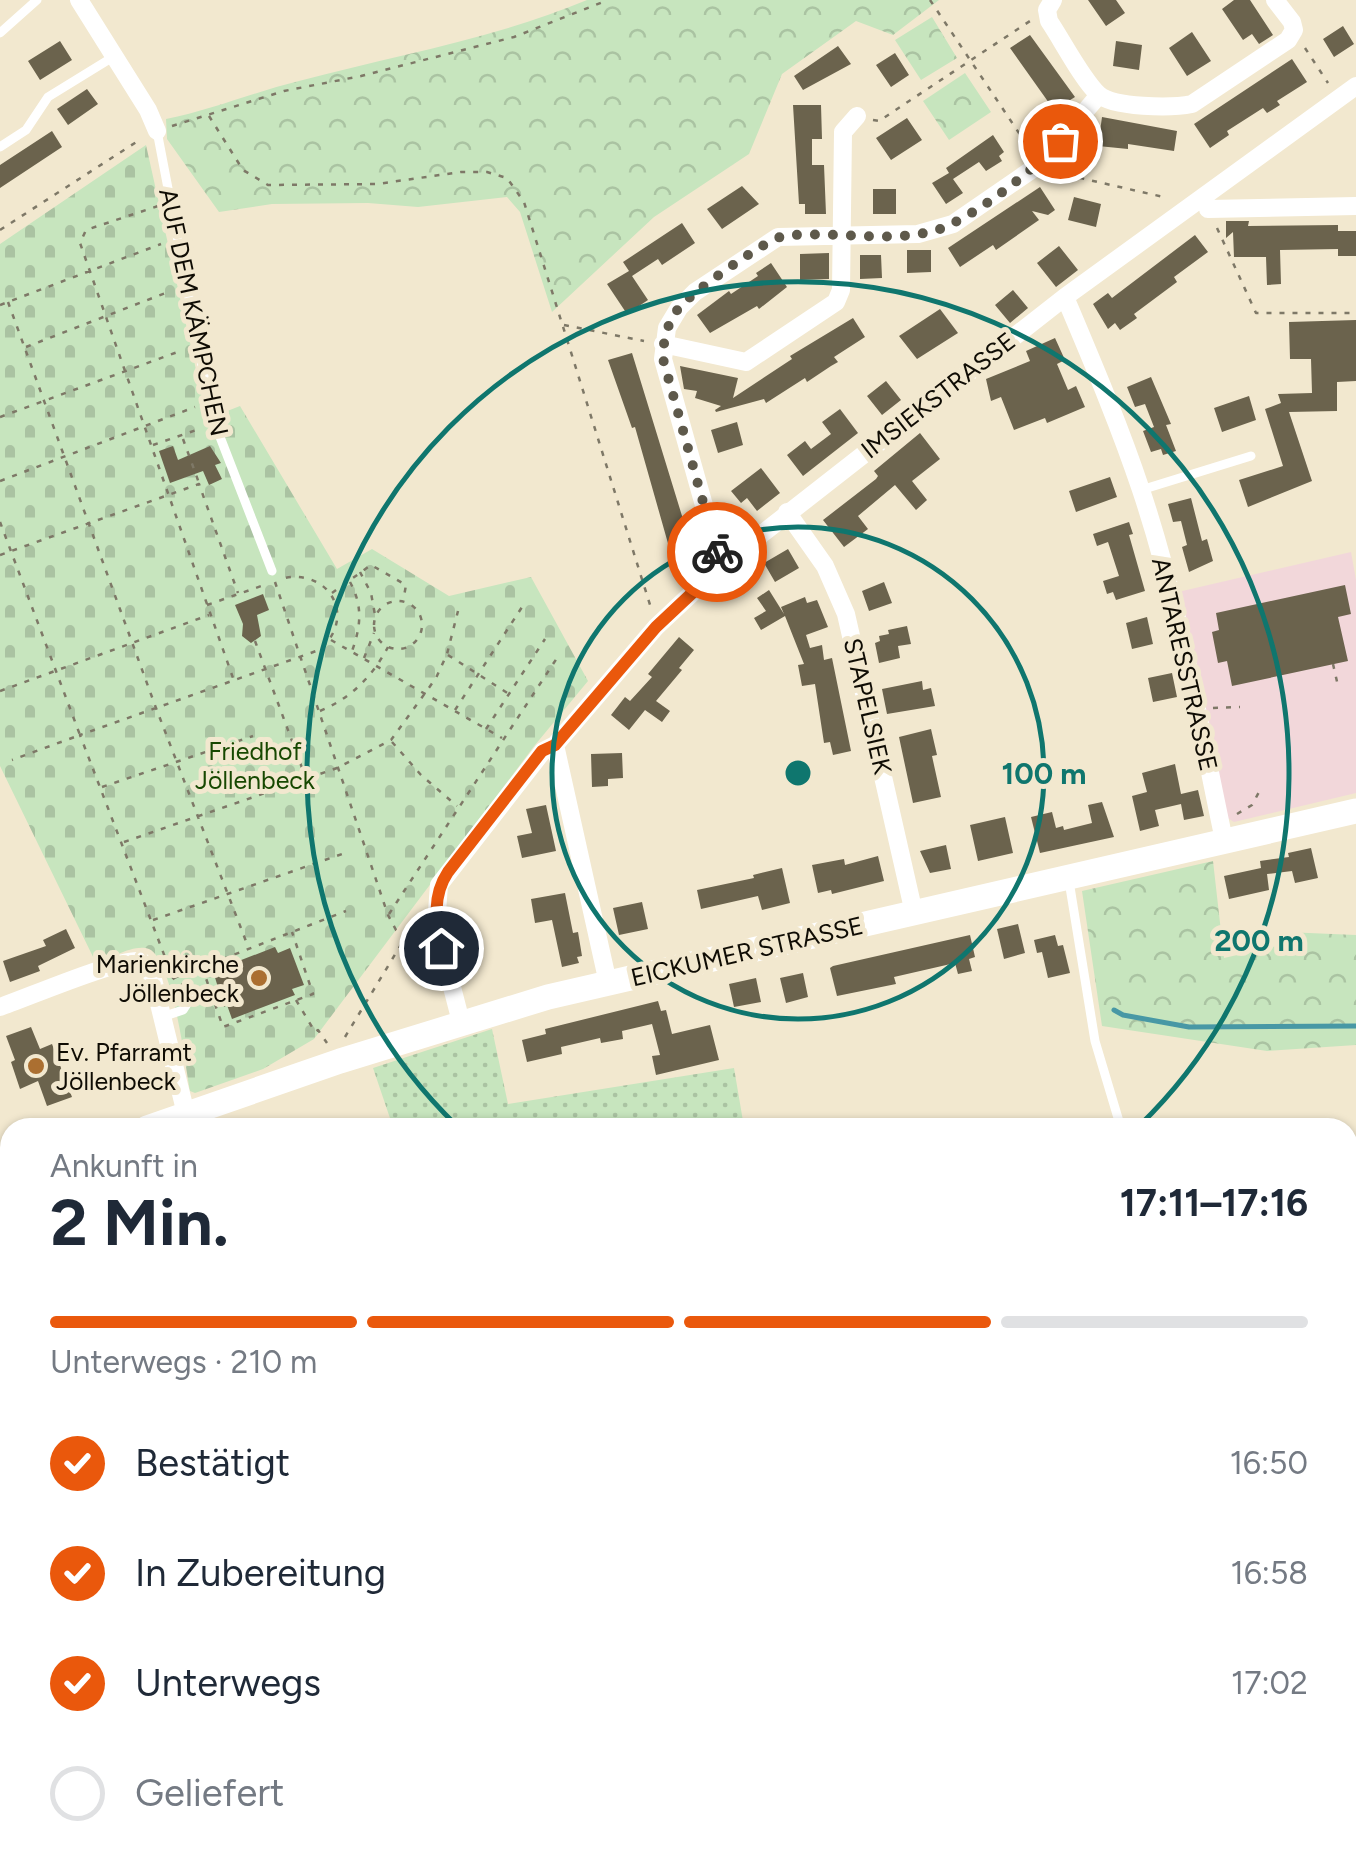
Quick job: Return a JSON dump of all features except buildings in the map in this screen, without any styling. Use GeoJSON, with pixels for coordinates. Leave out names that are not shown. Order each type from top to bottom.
{"type":"FeatureCollection","features":[{"type":"Feature","properties":{"kind":"main road","name":"EICKUMER STRASSE"},"geometry":{"type":"LineString","coordinates":[[175,1118],[461,1022],[608,983],[1068,877],[1223,834],[1356,811]]}},
{"type":"Feature","properties":{"kind":"street","name":"AUF DEM KÄMPCHEN"},"geometry":{"type":"LineString","coordinates":[[79,0],[152,118],[156,132]]}},
{"type":"Feature","properties":{"kind":"street"},"geometry":{"type":"LineString","coordinates":[[1050,5],[1049,21],[1099,95],[1113,101],[1174,108],[1192,104],[1288,40],[1294,30],[1292,22],[1275,0]]}},
{"type":"Feature","properties":{"kind":"street","name":"IMSIEKSTRASSE"},"geometry":{"type":"LineString","coordinates":[[461,1022],[436,925],[439,885],[542,751],[555,745],[656,627],[787,512],[1065,297],[1356,86]]}},
{"type":"Feature","properties":{"kind":"street"},"geometry":{"type":"LineString","coordinates":[[721,566],[666,378],[663,344],[678,308],[695,292],[778,237],[918,234],[943,228],[1040,164],[1099,95]]}},
{"type":"Feature","properties":{"kind":"street"},"geometry":{"type":"LineString","coordinates":[[663,344],[746,362],[836,302],[841,290],[843,235],[842,132],[857,116]]}},
{"type":"Feature","properties":{"kind":"street"},"geometry":{"type":"LineString","coordinates":[[1208,209],[1356,206]]}},
{"type":"Feature","properties":{"kind":"street","name":"ANTARESSTRASSE"},"geometry":{"type":"LineString","coordinates":[[1065,297],[1141,490],[1173,605],[1223,834]]}},
{"type":"Feature","properties":{"kind":"street","name":"STAPELSIEK"},"geometry":{"type":"LineString","coordinates":[[787,512],[826,566],[846,614],[914,913]]}},
{"type":"Feature","properties":{"kind":"street"},"geometry":{"type":"LineString","coordinates":[[555,745],[608,983]]}},
{"type":"Feature","properties":{"kind":"street"},"geometry":{"type":"LineString","coordinates":[[1,1003],[135,960],[145,964],[151,971],[186,1114]]}},
{"type":"Feature","properties":{"kind":"lane"},"geometry":{"type":"LineString","coordinates":[[0,32],[37,0]]}},
{"type":"Feature","properties":{"kind":"lane"},"geometry":{"type":"LineString","coordinates":[[0,147],[26,130],[48,97],[114,56]]}},
{"type":"Feature","properties":{"kind":"lane","name":"AUF DEM KÄMPCHEN"},"geometry":{"type":"LineString","coordinates":[[156,132],[216,424],[273,576]]}},
{"type":"Feature","properties":{"kind":"lane"},"geometry":{"type":"LineString","coordinates":[[1141,490],[1251,456]]}},
{"type":"Feature","properties":{"kind":"lane"},"geometry":{"type":"LineString","coordinates":[[1068,877],[1095,1040],[1117,1118]]}},
{"type":"Feature","properties":{"kind":"lane"},"geometry":{"type":"LineString","coordinates":[[162,1017],[183,1010],[194,993]]}},
{"type":"Feature","properties":{"kind":"path"},"geometry":{"type":"LineString","coordinates":[[0,230],[156,132],[284,91],[514,37],[608,0]]}},
{"type":"Feature","properties":{"kind":"path"},"geometry":{"type":"LineString","coordinates":[[930,0],[1040,164],[1050,172],[1183,201],[1188,206]]}},
{"type":"Feature","properties":{"kind":"path"},"geometry":{"type":"LineString","coordinates":[[857,116],[878,121],[1050,5]]}},
{"type":"Feature","properties":{"kind":"path"},"geometry":{"type":"LineString","coordinates":[[1294,30],[1336,97]]}},
{"type":"Feature","properties":{"kind":"path"},"geometry":{"type":"LineString","coordinates":[[209,116],[243,170],[268,185],[378,184],[460,172],[487,172],[507,178],[524,202],[656,627]]}},
{"type":"Feature","properties":{"kind":"path"},"geometry":{"type":"LineString","coordinates":[[169,202],[86,230],[80,243],[233,680]]}},
{"type":"Feature","properties":{"kind":"path"},"geometry":{"type":"LineString","coordinates":[[1208,209],[1256,313],[1356,312]]}},
{"type":"Feature","properties":{"kind":"path"},"geometry":{"type":"LineString","coordinates":[[0,305],[161,244]]}},
{"type":"Feature","properties":{"kind":"path"},"geometry":{"type":"LineString","coordinates":[[24,348],[168,292]]}},
{"type":"Feature","properties":{"kind":"path"},"geometry":{"type":"LineString","coordinates":[[8,302],[156,708],[249,949]]}},
{"type":"Feature","properties":{"kind":"path"},"geometry":{"type":"LineString","coordinates":[[562,324],[663,344]]}},
{"type":"Feature","properties":{"kind":"path"},"geometry":{"type":"LineString","coordinates":[[0,417],[183,350]]}},
{"type":"Feature","properties":{"kind":"path"},"geometry":{"type":"LineString","coordinates":[[0,481],[201,405]]}},
{"type":"Feature","properties":{"kind":"path"},"geometry":{"type":"LineString","coordinates":[[152,446],[216,424]]}},
{"type":"Feature","properties":{"kind":"path"},"geometry":{"type":"LineString","coordinates":[[182,436],[238,594]]}},
{"type":"Feature","properties":{"kind":"path"},"geometry":{"type":"LineString","coordinates":[[0,555],[199,484]]}},
{"type":"Feature","properties":{"kind":"path"},"geometry":{"type":"LineString","coordinates":[[1,525],[173,978],[346,912]]}},
{"type":"Feature","properties":{"kind":"path"},"geometry":{"type":"LineString","coordinates":[[331,594],[371,565],[406,584],[402,602]]}},
{"type":"Feature","properties":{"kind":"path"},"geometry":{"type":"LineString","coordinates":[[360,572],[371,593],[375,616],[364,659]]}},
{"type":"Feature","properties":{"kind":"path"},"geometry":{"type":"LineString","coordinates":[[273,576],[388,915],[403,938],[415,943]]}},
{"type":"Feature","properties":{"kind":"path"},"geometry":{"type":"LineString","coordinates":[[12,760],[319,650],[330,640],[338,612],[331,594],[320,582],[307,577],[273,576],[207,605]]}},
{"type":"Feature","properties":{"kind":"path"},"geometry":{"type":"LineString","coordinates":[[349,580],[360,615],[352,652]]}},
{"type":"Feature","properties":{"kind":"path"},"geometry":{"type":"LineString","coordinates":[[374,632],[388,648],[404,648],[412,645],[421,632],[420,616],[402,602],[389,602],[375,616]]}},
{"type":"Feature","properties":{"kind":"path"},"geometry":{"type":"LineString","coordinates":[[454,711],[524,604]]}},
{"type":"Feature","properties":{"kind":"path"},"geometry":{"type":"LineString","coordinates":[[122,842],[337,768],[391,740],[426,695],[447,654],[458,611]]}},
{"type":"Feature","properties":{"kind":"path"},"geometry":{"type":"LineString","coordinates":[[0,691],[210,614]]}},
{"type":"Feature","properties":{"kind":"path"},"geometry":{"type":"LineString","coordinates":[[486,729],[545,639]]}},
{"type":"Feature","properties":{"kind":"path"},"geometry":{"type":"LineString","coordinates":[[330,640],[504,739]]}},
{"type":"Feature","properties":{"kind":"path"},"geometry":{"type":"LineString","coordinates":[[255,641],[305,778]]}},
{"type":"Feature","properties":{"kind":"path"},"geometry":{"type":"LineString","coordinates":[[318,712],[347,698],[378,667],[388,648]]}},
{"type":"Feature","properties":{"kind":"path"},"geometry":{"type":"LineString","coordinates":[[447,654],[509,694]]}},
{"type":"Feature","properties":{"kind":"path"},"geometry":{"type":"LineString","coordinates":[[388,915],[557,658]]}},
{"type":"Feature","properties":{"kind":"path"},"geometry":{"type":"LineString","coordinates":[[1332,664],[1338,686]]}},
{"type":"Feature","properties":{"kind":"path"},"geometry":{"type":"LineString","coordinates":[[1196,709],[1240,707]]}},
{"type":"Feature","properties":{"kind":"path"},"geometry":{"type":"LineString","coordinates":[[101,787],[253,736]]}},
{"type":"Feature","properties":{"kind":"path"},"geometry":{"type":"LineString","coordinates":[[391,740],[421,775],[458,807]]}},
{"type":"Feature","properties":{"kind":"path"},"geometry":{"type":"LineString","coordinates":[[1223,834],[1232,816],[1252,805],[1259,792]]}},
{"type":"Feature","properties":{"kind":"path"},"geometry":{"type":"LineString","coordinates":[[152,920],[342,854]]}},
{"type":"Feature","properties":{"kind":"path"},"geometry":{"type":"LineString","coordinates":[[202,967],[224,1027],[313,994],[292,932]]}},
{"type":"Feature","properties":{"kind":"path"},"geometry":{"type":"LineString","coordinates":[[340,1061],[342,1043],[403,938]]}},
{"type":"Feature","properties":{"kind":"path"},"geometry":{"type":"LineString","coordinates":[[296,1000],[314,1032],[318,1030],[321,1034]]}},
{"type":"Feature","properties":{"kind":"shaded area"},"geometry":{"type":"Polygon","coordinates":[[[1351,552],[1356,580],[1356,793],[1234,822],[1226,817],[1178,592],[1351,552]]]}},
{"type":"Feature","properties":{"kind":"green space"},"geometry":{"type":"Polygon","coordinates":[[[587,0],[939,0],[893,35],[856,21],[782,74],[749,154],[654,217],[552,312],[520,212],[507,197],[418,207],[272,204],[219,212],[167,139],[166,119],[282,85],[481,36],[587,0]]]}},
{"type":"Feature","properties":{"kind":"green space"},"geometry":{"type":"Polygon","coordinates":[[[932,17],[957,58],[921,80],[895,40],[932,17]]]}},
{"type":"Feature","properties":{"kind":"green space"},"geometry":{"type":"Polygon","coordinates":[[[965,73],[991,112],[949,140],[923,101],[965,73]]]}},
{"type":"Feature","properties":{"kind":"green space","name":"Friedhof Jöllenbeck"},"geometry":{"type":"Polygon","coordinates":[[[146,145],[207,419],[240,406],[337,569],[372,549],[449,596],[531,577],[588,681],[535,745],[314,1039],[263,1069],[195,1093],[190,1091],[171,992],[157,957],[149,949],[137,948],[96,963],[0,766],[0,244],[146,145]]]}},
{"type":"Feature","properties":{"kind":"green space"},"geometry":{"type":"Polygon","coordinates":[[[1213,861],[1224,958],[1285,944],[1285,932],[1356,935],[1356,1045],[1267,1051],[1102,1026],[1082,891],[1213,861]]]}},
{"type":"Feature","properties":{"kind":"green space"},"geometry":{"type":"Polygon","coordinates":[[[492,1029],[508,1104],[734,1068],[742,1118],[390,1118],[373,1068],[492,1029]]]}},
{"type":"Feature","properties":{"kind":"waterway"},"geometry":{"type":"LineString","coordinates":[[1114,1010],[1189,1027],[1356,1026]]}},
{"type":"Feature","properties":{"kind":"way so far"},"geometry":{"type":"LineString","coordinates":[[717,552],[666,378],[663,344],[678,308],[695,292],[778,237],[918,234],[952,224],[1040,164],[1060,141]]}},
{"type":"Feature","properties":{"kind":"place","name":"Marienkirche Jöllenbeck"},"geometry":{"type":"Point","coordinates":[259,978]}},
{"type":"Feature","properties":{"kind":"place","name":"Ev. Pfarramt Jöllenbeck"},"geometry":{"type":"Point","coordinates":[36,1066]}},
{"type":"Feature","properties":{"kind":"route"},"geometry":{"type":"LineString","coordinates":[[441,948],[436,915],[439,885],[448,872],[542,751],[555,745],[656,627],[721,566],[717,552]]}}]}
